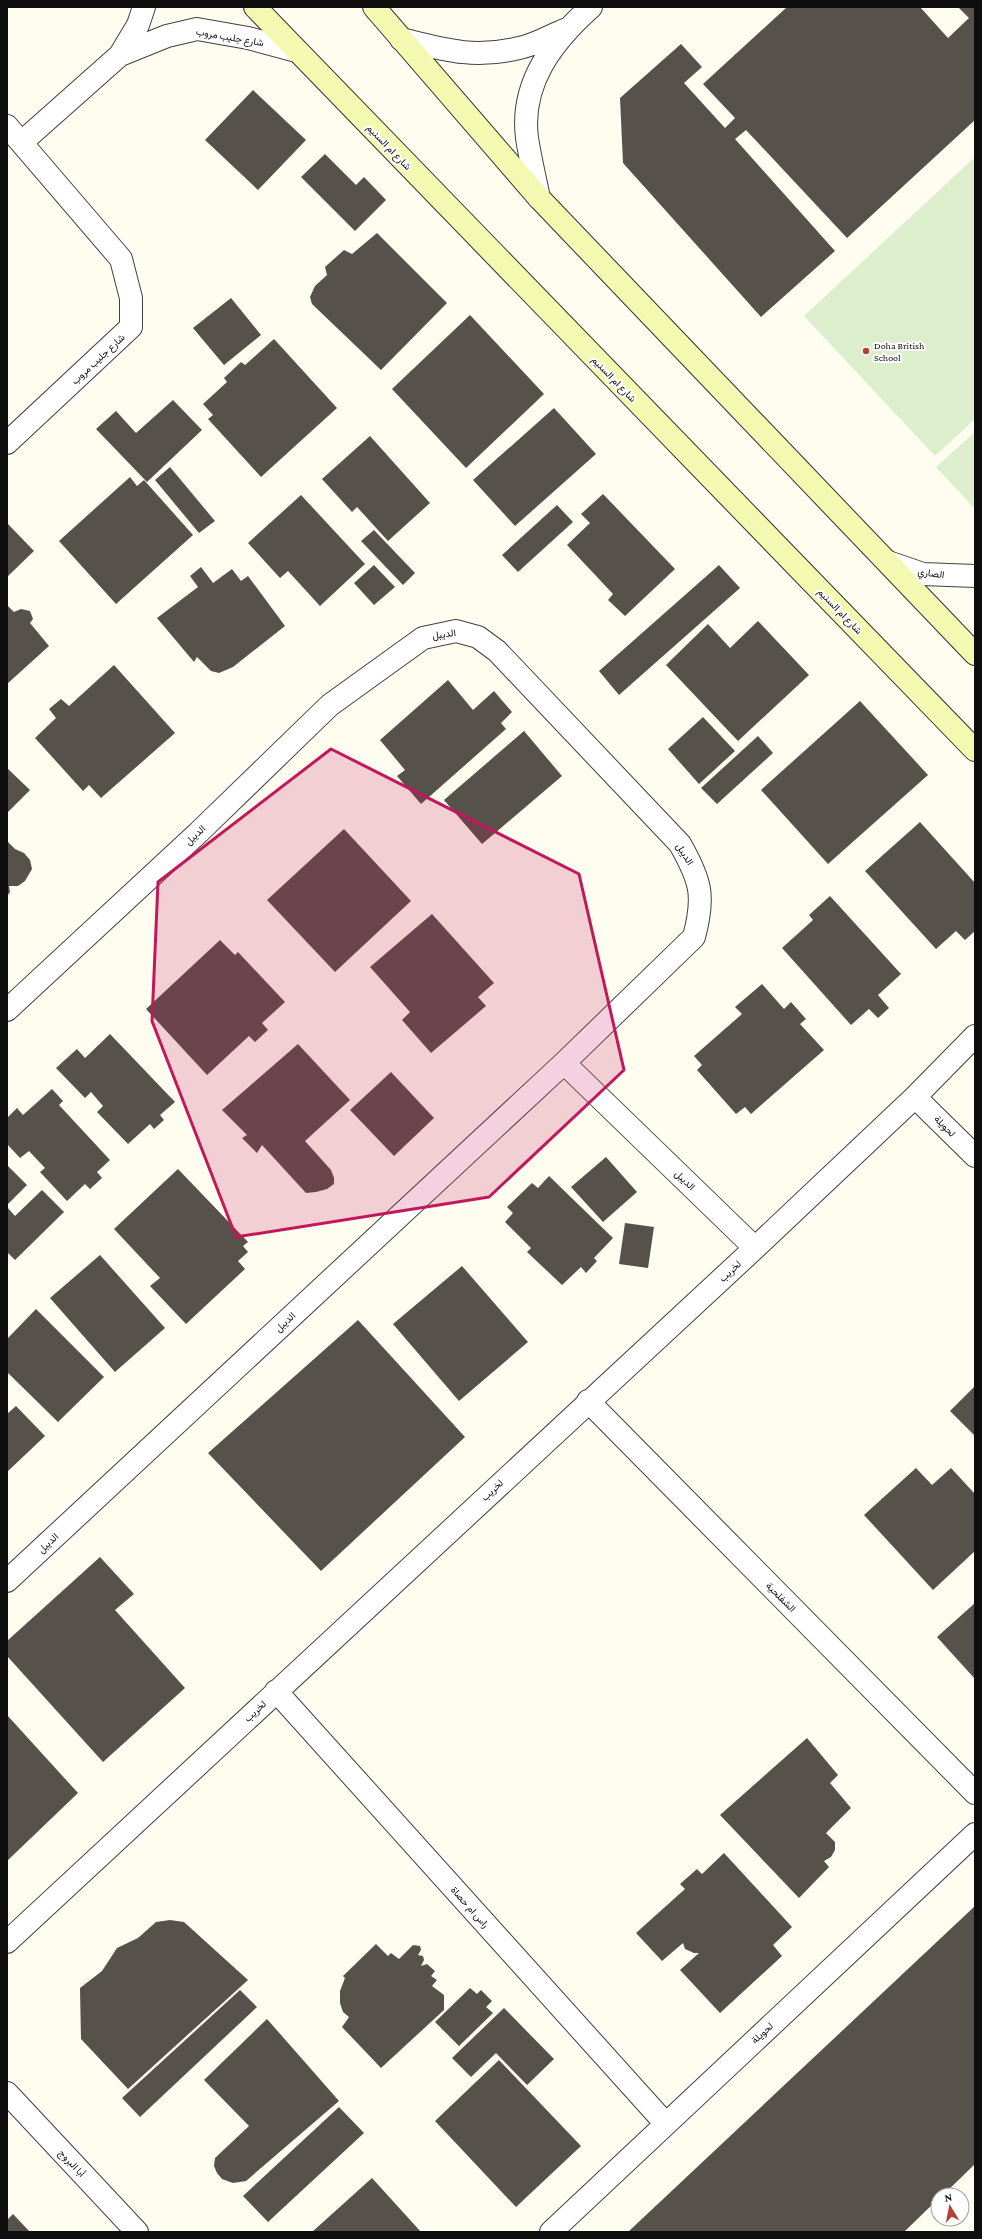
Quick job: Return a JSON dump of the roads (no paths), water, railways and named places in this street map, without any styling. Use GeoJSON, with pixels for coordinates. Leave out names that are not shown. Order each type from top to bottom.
{"type":"FeatureCollection","features":[{"type":"Feature","properties":{"kind":"main road","name":"شارع ام السنيم"},"geometry":{"type":"LineString","coordinates":[[255,7],[975,750]]}},
{"type":"Feature","properties":{"kind":"main road"},"geometry":{"type":"LineString","coordinates":[[374,7],[539,198],[975,654]]}},
{"type":"Feature","properties":{"kind":"street","name":"شارع جليب مروب"},"geometry":{"type":"LineString","coordinates":[[22,142],[120,55],[138,25],[144,7]]}},
{"type":"Feature","properties":{"kind":"street"},"geometry":{"type":"LineString","coordinates":[[539,198],[527,137],[528,100],[540,67],[567,29],[591,7]]}},
{"type":"Feature","properties":{"kind":"street"},"geometry":{"type":"LineString","coordinates":[[401,39],[450,52],[483,55],[520,48],[567,29]]}},
{"type":"Feature","properties":{"kind":"street","name":"شارع جليب مروب"},"geometry":{"type":"LineString","coordinates":[[120,55],[167,36],[197,30],[248,38],[296,51]]}},
{"type":"Feature","properties":{"kind":"street","name":"شارع جليب مروب"},"geometry":{"type":"LineString","coordinates":[[7,126],[121,259],[131,298],[131,327],[7,444]]}},
{"type":"Feature","properties":{"kind":"street","name":"الصاري"},"geometry":{"type":"LineString","coordinates":[[888,562],[923,574],[975,576]]}},
{"type":"Feature","properties":{"kind":"street","name":"الديبل"},"geometry":{"type":"LineString","coordinates":[[7,1010],[199,832],[330,705],[423,638],[456,631],[478,637],[497,651],[674,838],[694,868],[700,890],[701,911],[694,938],[564,1063],[7,1581]]}},
{"type":"Feature","properties":{"kind":"street","name":"لخريب"},"geometry":{"type":"LineString","coordinates":[[7,1942],[588,1401],[756,1248],[915,1096],[975,1036]]}},
{"type":"Feature","properties":{"kind":"street","name":"الديبل"},"geometry":{"type":"LineString","coordinates":[[564,1063],[756,1248]]}},
{"type":"Feature","properties":{"kind":"street","name":"لحويلة"},"geometry":{"type":"LineString","coordinates":[[915,1096],[975,1156]]}},
{"type":"Feature","properties":{"kind":"street","name":"الشفلحية"},"geometry":{"type":"LineString","coordinates":[[588,1401],[975,1793]]}},
{"type":"Feature","properties":{"kind":"street","name":"راس ام حصاة"},"geometry":{"type":"LineString","coordinates":[[276,1691],[665,2123]]}},
{"type":"Feature","properties":{"kind":"street","name":"لحويلة"},"geometry":{"type":"LineString","coordinates":[[551,2232],[665,2123],[975,1834]]}},
{"type":"Feature","properties":{"kind":"street","name":"أبا البروج"},"geometry":{"type":"LineString","coordinates":[[7,2093],[137,2232]]}},
{"type":"Feature","properties":{"kind":"place","name":"Doha British School"},"geometry":{"type":"Point","coordinates":[866,351]}}]}
